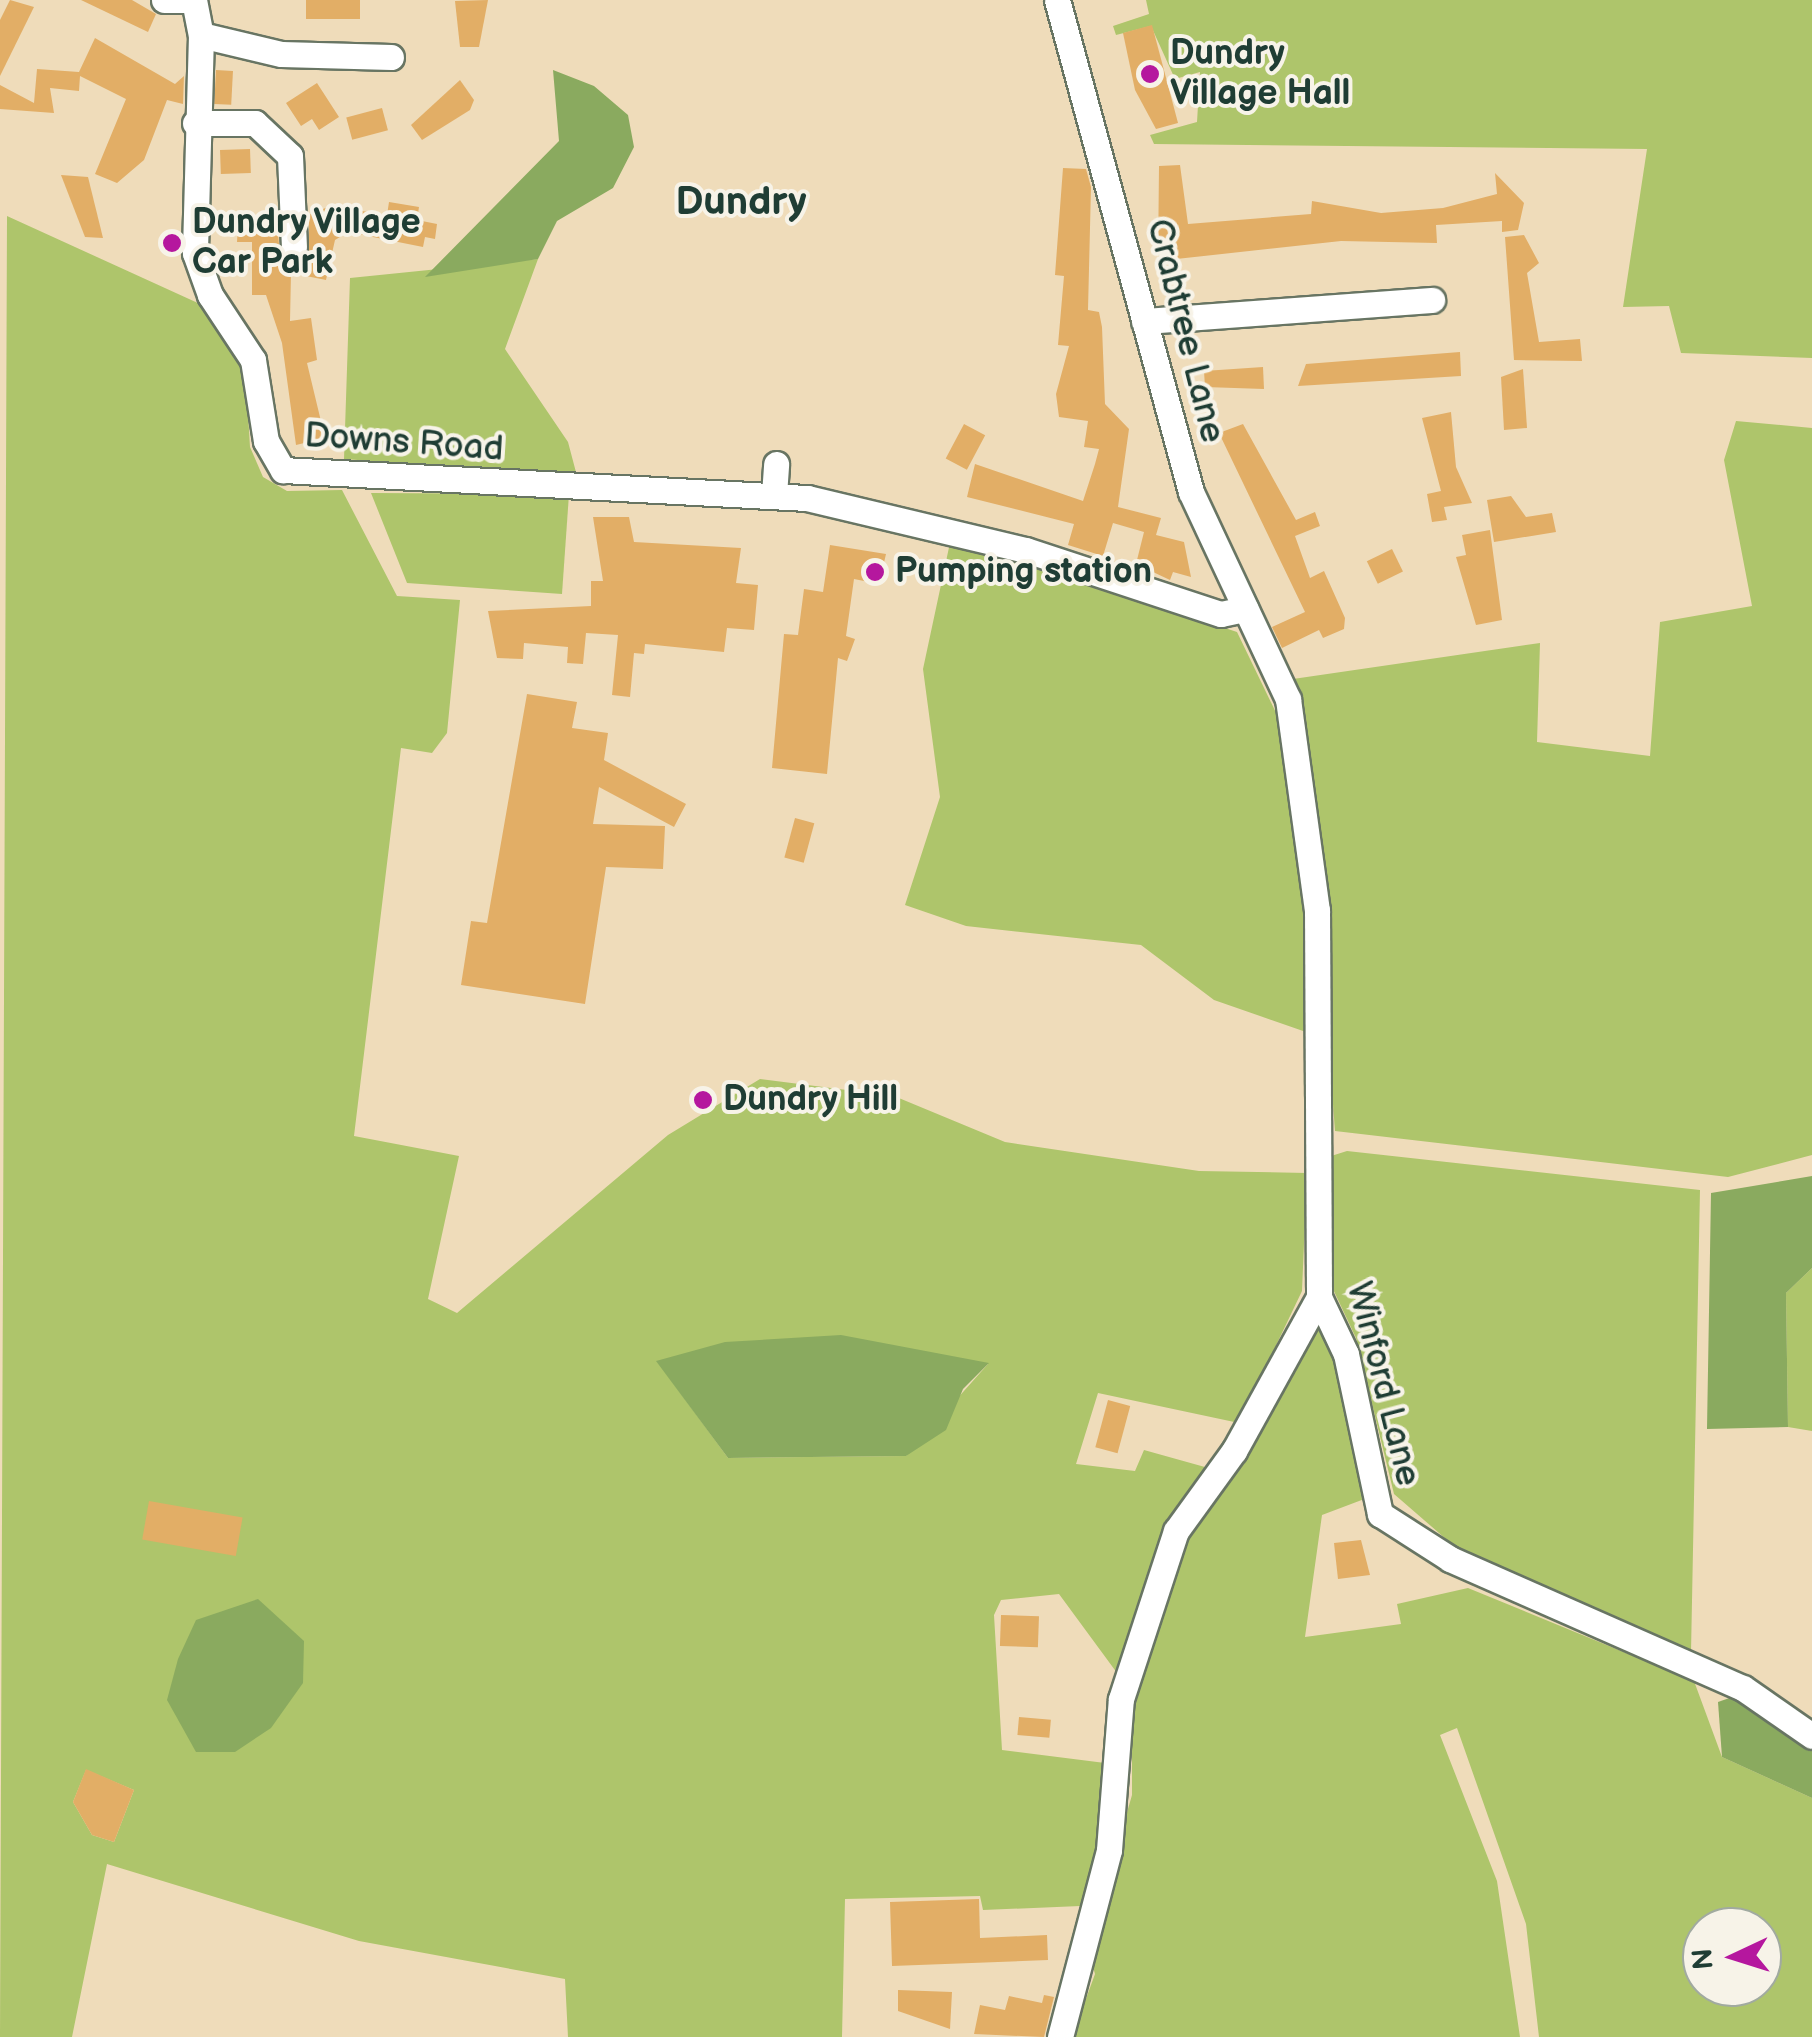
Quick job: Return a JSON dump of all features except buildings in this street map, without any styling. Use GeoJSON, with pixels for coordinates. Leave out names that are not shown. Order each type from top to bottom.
{"type":"FeatureCollection","features":[{"type":"Feature","properties":{"kind":"street"},"geometry":{"type":"LineString","coordinates":[[164,0],[191,0]]}},
{"type":"Feature","properties":{"kind":"street","name":"Downs Road"},"geometry":{"type":"LineString","coordinates":[[191,0],[201,35],[196,123],[201,278],[253,360],[266,440],[283,470],[774,495],[1026,550],[1221,614],[1245,609]]}},
{"type":"Feature","properties":{"kind":"street","name":"Crabtree Lane"},"geometry":{"type":"LineString","coordinates":[[1057,0],[1191,492],[1274,669]]}},
{"type":"Feature","properties":{"kind":"street"},"geometry":{"type":"LineString","coordinates":[[201,35],[281,54],[377,49]]}},
{"type":"Feature","properties":{"kind":"street"},"geometry":{"type":"LineString","coordinates":[[196,123],[255,123],[290,156],[294,247]]}},
{"type":"Feature","properties":{"kind":"street"},"geometry":{"type":"LineString","coordinates":[[1144,321],[1432,300]]}},
{"type":"Feature","properties":{"kind":"street"},"geometry":{"type":"LineString","coordinates":[[774,495],[776,464]]}},
{"type":"Feature","properties":{"kind":"street","name":"Winford Lane"},"geometry":{"type":"LineString","coordinates":[[1274,669],[1288,699],[1317,910],[1319,1298],[1346,1354],[1380,1514],[1450,1559],[1742,1688],[1812,1736]]}},
{"type":"Feature","properties":{"kind":"street"},"geometry":{"type":"LineString","coordinates":[[1060,2037],[1109,1850],[1121,1700],[1176,1532],[1234,1451],[1319,1298]]}},
{"type":"Feature","properties":{"kind":"green space"},"geometry":{"type":"Polygon","coordinates":[[[1146,0],[1812,0],[1812,358],[1681,353],[1669,306],[1623,307],[1647,149],[1154,144],[1150,135],[1197,122],[1200,72],[1175,79],[1151,26],[1116,35],[1113,26],[1149,14],[1146,0]]]}},
{"type":"Feature","properties":{"kind":"green space"},"geometry":{"type":"Polygon","coordinates":[[[553,70],[594,86],[628,115],[634,147],[613,188],[557,221],[538,259],[425,277],[559,141],[553,70]]]}},
{"type":"Feature","properties":{"kind":"green space"},"geometry":{"type":"Polygon","coordinates":[[[7,216],[211,309],[245,363],[250,447],[263,477],[287,491],[342,490],[397,596],[460,600],[447,733],[432,753],[401,748],[354,1136],[459,1156],[428,1299],[457,1313],[668,1135],[760,1079],[894,1096],[1005,1142],[1199,1171],[1307,1173],[1302,1291],[1239,1423],[1098,1393],[1076,1464],[1135,1471],[1144,1450],[1212,1469],[1120,1677],[1059,1594],[1001,1600],[994,1615],[1002,1750],[1105,1763],[1102,1839],[1080,1906],[983,1910],[980,1896],[845,1899],[842,2037],[568,2037],[565,1979],[359,1941],[107,1864],[72,2037],[0,2037],[7,216]],[[657,1361],[728,1458],[906,1456],[988,1364],[988,1363],[657,1361]],[[86,1770],[73,1802],[92,1835],[114,1842],[134,1790],[86,1770]]]}},
{"type":"Feature","properties":{"kind":"green space"},"geometry":{"type":"Polygon","coordinates":[[[538,259],[505,349],[568,442],[577,476],[344,459],[350,278],[538,259]]]}},
{"type":"Feature","properties":{"kind":"green space"},"geometry":{"type":"Polygon","coordinates":[[[1736,421],[1812,428],[1812,1155],[1728,1177],[1335,1131],[1302,693],[1293,679],[1540,643],[1537,742],[1650,756],[1660,622],[1752,606],[1724,460],[1736,421]]]}},
{"type":"Feature","properties":{"kind":"green space"},"geometry":{"type":"Polygon","coordinates":[[[371,493],[569,494],[562,594],[407,583],[371,493]]]}},
{"type":"Feature","properties":{"kind":"green space"},"geometry":{"type":"Polygon","coordinates":[[[951,538],[1237,632],[1281,723],[1305,871],[1306,1032],[1214,1000],[1141,945],[966,926],[905,905],[940,797],[923,669],[951,538]]]}},
{"type":"Feature","properties":{"kind":"green space"},"geometry":{"type":"Polygon","coordinates":[[[1347,1151],[1700,1190],[1691,1653],[1469,1559],[1394,1494],[1356,1338],[1332,1287],[1328,1157],[1347,1151]]]}},
{"type":"Feature","properties":{"kind":"green space"},"geometry":{"type":"Polygon","coordinates":[[[1812,1176],[1812,1268],[1786,1293],[1788,1427],[1707,1429],[1711,1193],[1812,1176]]]}},
{"type":"Feature","properties":{"kind":"green space"},"geometry":{"type":"Polygon","coordinates":[[[1812,1268],[1812,1431],[1788,1427],[1786,1293],[1812,1268]]]}},
{"type":"Feature","properties":{"kind":"green space"},"geometry":{"type":"Polygon","coordinates":[[[1317,1324],[1327,1326],[1367,1498],[1322,1515],[1305,1637],[1401,1624],[1397,1604],[1468,1588],[1694,1681],[1722,1757],[1812,1798],[1812,2037],[1539,2037],[1526,1924],[1457,1728],[1440,1735],[1497,1881],[1520,2037],[1072,2037],[1095,1974],[1088,1949],[1132,1795],[1132,1716],[1184,1533],[1317,1324]]]}},
{"type":"Feature","properties":{"kind":"green space"},"geometry":{"type":"Polygon","coordinates":[[[841,1335],[989,1363],[963,1389],[946,1430],[906,1456],[728,1458],[656,1361],[725,1342],[841,1335]]]}},
{"type":"Feature","properties":{"kind":"green space"},"geometry":{"type":"Polygon","coordinates":[[[258,1599],[304,1641],[303,1683],[271,1728],[235,1752],[196,1752],[167,1700],[178,1659],[196,1620],[258,1599]]]}},
{"type":"Feature","properties":{"kind":"green space"},"geometry":{"type":"Polygon","coordinates":[[[1738,1695],[1812,1750],[1812,1798],[1722,1757],[1718,1702],[1738,1695]]]}},
{"type":"Feature","properties":{"kind":"place","name":"Dundry Village Hall"},"geometry":{"type":"Point","coordinates":[1150,74]}},
{"type":"Feature","properties":{"kind":"place","name":"Dundry Village Car Park"},"geometry":{"type":"Point","coordinates":[172,243]}},
{"type":"Feature","properties":{"kind":"place","name":"Pumping station"},"geometry":{"type":"Point","coordinates":[875,572]}},
{"type":"Feature","properties":{"kind":"place","name":"Dundry Hill"},"geometry":{"type":"Point","coordinates":[703,1100]}},
{"type":"Feature","properties":{"kind":"district","name":"Dundry"},"geometry":{"type":"Point","coordinates":[741,202]}}]}
